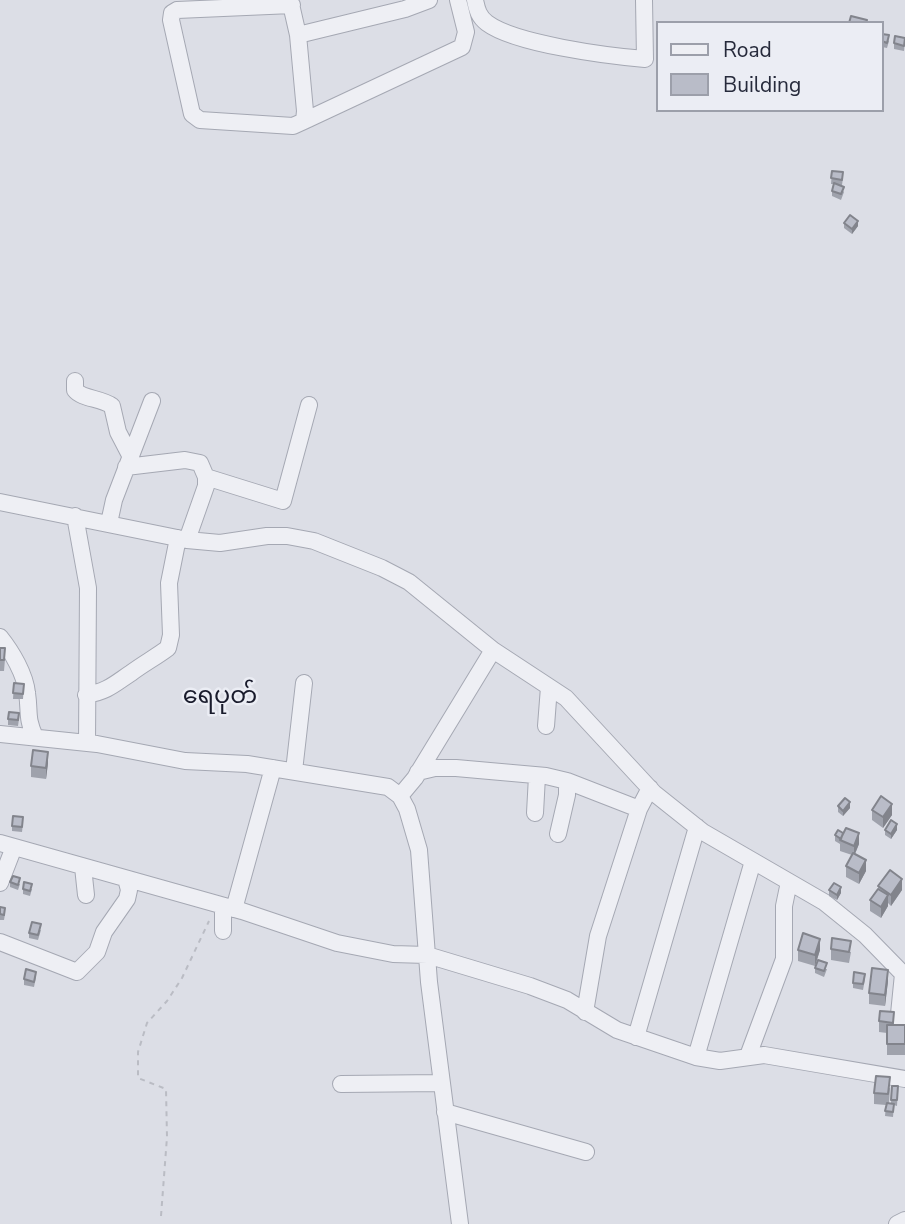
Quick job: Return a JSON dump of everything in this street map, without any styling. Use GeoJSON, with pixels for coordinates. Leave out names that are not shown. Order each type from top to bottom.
{"type":"FeatureCollection","features":[{"type":"Feature","properties":{"kind":"street"},"geometry":{"type":"LineString","coordinates":[[298,35],[405,9],[429,0]]}},
{"type":"Feature","properties":{"kind":"street"},"geometry":{"type":"LineString","coordinates":[[304,121],[298,35],[291,2],[177,10],[171,16],[195,118],[293,126],[304,121],[462,47],[466,32],[458,0]]}},
{"type":"Feature","properties":{"kind":"street"},"geometry":{"type":"LineString","coordinates":[[475,0],[477,11],[486,22],[508,35],[611,56],[645,60],[644,0]]}},
{"type":"Feature","properties":{"kind":"street"},"geometry":{"type":"LineString","coordinates":[[75,381],[78,394],[111,406],[128,462]]}},
{"type":"Feature","properties":{"kind":"street"},"geometry":{"type":"LineString","coordinates":[[108,523],[152,401]]}},
{"type":"Feature","properties":{"kind":"street"},"geometry":{"type":"LineString","coordinates":[[206,477],[283,501],[309,405]]}},
{"type":"Feature","properties":{"kind":"street"},"geometry":{"type":"LineString","coordinates":[[86,695],[115,686],[168,648],[171,635],[169,583],[183,539],[206,486],[206,477],[200,463],[192,460],[128,462]]}},
{"type":"Feature","properties":{"kind":"street"},"geometry":{"type":"LineString","coordinates":[[0,502],[183,539],[220,543],[287,536],[314,541],[382,568],[409,582],[494,650],[566,698],[650,788],[697,827],[824,902],[855,926],[904,975],[899,1014],[902,1024]]}},
{"type":"Feature","properties":{"kind":"street"},"geometry":{"type":"LineString","coordinates":[[75,516],[88,588],[87,743]]}},
{"type":"Feature","properties":{"kind":"street"},"geometry":{"type":"LineString","coordinates":[[0,637],[15,659],[27,691],[27,720],[35,737]]}},
{"type":"Feature","properties":{"kind":"street"},"geometry":{"type":"LineString","coordinates":[[400,796],[418,772],[494,650]]}},
{"type":"Feature","properties":{"kind":"street"},"geometry":{"type":"LineString","coordinates":[[293,771],[304,683]]}},
{"type":"Feature","properties":{"kind":"street"},"geometry":{"type":"LineString","coordinates":[[546,726],[549,687]]}},
{"type":"Feature","properties":{"kind":"street"},"geometry":{"type":"LineString","coordinates":[[0,734],[87,743],[185,761],[293,771],[388,787],[400,796],[410,816],[419,850],[427,955],[460,1224]]}},
{"type":"Feature","properties":{"kind":"street"},"geometry":{"type":"LineString","coordinates":[[223,931],[225,906],[273,768]]}},
{"type":"Feature","properties":{"kind":"street"},"geometry":{"type":"LineString","coordinates":[[418,772],[435,768],[456,768],[567,781],[639,809]]}},
{"type":"Feature","properties":{"kind":"street"},"geometry":{"type":"LineString","coordinates":[[535,813],[537,776]]}},
{"type":"Feature","properties":{"kind":"street"},"geometry":{"type":"LineString","coordinates":[[558,834],[567,795],[567,781]]}},
{"type":"Feature","properties":{"kind":"street"},"geometry":{"type":"LineString","coordinates":[[585,1012],[598,936],[639,809],[650,788]]}},
{"type":"Feature","properties":{"kind":"street"},"geometry":{"type":"LineString","coordinates":[[636,1037],[697,827]]}},
{"type":"Feature","properties":{"kind":"street"},"geometry":{"type":"LineString","coordinates":[[0,883],[7,845],[225,906],[337,943],[393,954],[427,955],[555,995],[617,1030],[696,1057],[720,1061],[764,1055],[905,1079]]}},
{"type":"Feature","properties":{"kind":"street"},"geometry":{"type":"LineString","coordinates":[[696,1057],[753,861]]}},
{"type":"Feature","properties":{"kind":"street"},"geometry":{"type":"LineString","coordinates":[[83,867],[86,895]]}},
{"type":"Feature","properties":{"kind":"street"},"geometry":{"type":"LineString","coordinates":[[0,942],[77,972],[97,952],[104,932],[127,899],[126,879]]}},
{"type":"Feature","properties":{"kind":"street"},"geometry":{"type":"LineString","coordinates":[[748,1056],[784,959],[784,906],[789,881]]}},
{"type":"Feature","properties":{"kind":"street"},"geometry":{"type":"LineString","coordinates":[[341,1084],[442,1083]]}},
{"type":"Feature","properties":{"kind":"street"},"geometry":{"type":"LineString","coordinates":[[445,1112],[586,1152]]}},
{"type":"Feature","properties":{"kind":"street"},"geometry":{"type":"LineString","coordinates":[[897,1224],[905,1220]]}},
{"type":"Feature","properties":{"kind":"path"},"geometry":{"type":"LineString","coordinates":[[161,1216],[167,1137],[166,1089],[138,1078],[138,1052],[147,1023],[167,1001],[225,906]]}},
{"type":"Feature","properties":{"kind":"building"},"geometry":{"type":"Polygon","coordinates":[[[851,16],[867,20],[867,21],[850,21],[851,16]]]}},
{"type":"Feature","properties":{"kind":"building"},"geometry":{"type":"Polygon","coordinates":[[[884,34],[889,35],[887,43],[884,42],[884,34]]]}},
{"type":"Feature","properties":{"kind":"building"},"geometry":{"type":"Polygon","coordinates":[[[895,36],[905,38],[904,46],[894,43],[895,36]]]}},
{"type":"Feature","properties":{"kind":"building"},"geometry":{"type":"Polygon","coordinates":[[[832,171],[843,172],[842,180],[831,178],[832,171]]]}},
{"type":"Feature","properties":{"kind":"building"},"geometry":{"type":"Polygon","coordinates":[[[834,183],[844,187],[841,194],[832,191],[834,183]]]}},
{"type":"Feature","properties":{"kind":"building"},"geometry":{"type":"Polygon","coordinates":[[[850,215],[858,221],[852,229],[844,223],[850,215]]]}},
{"type":"Feature","properties":{"kind":"building"},"geometry":{"type":"Polygon","coordinates":[[[0,648],[5,648],[4,660],[0,660],[0,648]]]}},
{"type":"Feature","properties":{"kind":"building"},"geometry":{"type":"Polygon","coordinates":[[[14,683],[24,684],[23,694],[13,693],[14,683]]]}},
{"type":"Feature","properties":{"kind":"building"},"geometry":{"type":"Polygon","coordinates":[[[9,712],[19,713],[18,720],[8,719],[9,712]]]}},
{"type":"Feature","properties":{"kind":"building"},"geometry":{"type":"Polygon","coordinates":[[[33,750],[48,752],[46,768],[31,766],[33,750]]]}},
{"type":"Feature","properties":{"kind":"building"},"geometry":{"type":"Polygon","coordinates":[[[881,796],[892,804],[883,817],[872,810],[881,796]]]}},
{"type":"Feature","properties":{"kind":"building"},"geometry":{"type":"Polygon","coordinates":[[[845,798],[850,802],[843,811],[838,806],[845,798]]]}},
{"type":"Feature","properties":{"kind":"building"},"geometry":{"type":"Polygon","coordinates":[[[13,816],[23,817],[22,827],[12,826],[13,816]]]}},
{"type":"Feature","properties":{"kind":"building"},"geometry":{"type":"Polygon","coordinates":[[[891,820],[897,824],[891,834],[885,830],[891,820]]]}},
{"type":"Feature","properties":{"kind":"building"},"geometry":{"type":"Polygon","coordinates":[[[846,828],[859,833],[854,846],[840,840],[846,828]]]}},
{"type":"Feature","properties":{"kind":"building"},"geometry":{"type":"Polygon","coordinates":[[[838,830],[843,833],[841,839],[835,835],[838,830]]]}},
{"type":"Feature","properties":{"kind":"building"},"geometry":{"type":"Polygon","coordinates":[[[853,853],[866,860],[859,873],[846,866],[853,853]]]}},
{"type":"Feature","properties":{"kind":"building"},"geometry":{"type":"Polygon","coordinates":[[[890,870],[902,879],[891,895],[878,886],[890,870]]]}},
{"type":"Feature","properties":{"kind":"building"},"geometry":{"type":"Polygon","coordinates":[[[13,876],[20,878],[18,885],[10,882],[13,876]]]}},
{"type":"Feature","properties":{"kind":"building"},"geometry":{"type":"Polygon","coordinates":[[[24,882],[32,884],[30,891],[23,889],[24,882]]]}},
{"type":"Feature","properties":{"kind":"building"},"geometry":{"type":"Polygon","coordinates":[[[834,883],[841,887],[837,895],[829,890],[834,883]]]}},
{"type":"Feature","properties":{"kind":"building"},"geometry":{"type":"Polygon","coordinates":[[[878,889],[888,895],[881,907],[870,900],[878,889]]]}},
{"type":"Feature","properties":{"kind":"building"},"geometry":{"type":"Polygon","coordinates":[[[0,907],[5,908],[4,915],[0,914],[0,907]]]}},
{"type":"Feature","properties":{"kind":"building"},"geometry":{"type":"Polygon","coordinates":[[[32,922],[41,924],[38,935],[29,933],[32,922]]]}},
{"type":"Feature","properties":{"kind":"building"},"geometry":{"type":"Polygon","coordinates":[[[803,933],[820,939],[815,955],[798,950],[803,933]]]}},
{"type":"Feature","properties":{"kind":"building"},"geometry":{"type":"Polygon","coordinates":[[[832,938],[851,941],[849,952],[831,949],[832,938]]]}},
{"type":"Feature","properties":{"kind":"building"},"geometry":{"type":"Polygon","coordinates":[[[818,960],[827,963],[824,971],[815,968],[818,960]]]}},
{"type":"Feature","properties":{"kind":"building"},"geometry":{"type":"Polygon","coordinates":[[[872,968],[888,970],[885,995],[869,993],[872,968]]]}},
{"type":"Feature","properties":{"kind":"building"},"geometry":{"type":"Polygon","coordinates":[[[26,969],[36,972],[34,982],[24,979],[26,969]]]}},
{"type":"Feature","properties":{"kind":"building"},"geometry":{"type":"Polygon","coordinates":[[[854,972],[865,974],[863,984],[853,983],[854,972]]]}},
{"type":"Feature","properties":{"kind":"building"},"geometry":{"type":"Polygon","coordinates":[[[880,1011],[894,1012],[893,1023],[879,1021],[880,1011]]]}},
{"type":"Feature","properties":{"kind":"building"},"geometry":{"type":"Polygon","coordinates":[[[887,1025],[905,1025],[905,1044],[887,1044],[887,1025]]]}},
{"type":"Feature","properties":{"kind":"building"},"geometry":{"type":"Polygon","coordinates":[[[876,1076],[890,1077],[888,1094],[874,1093],[876,1076]]]}},
{"type":"Feature","properties":{"kind":"building"},"geometry":{"type":"Polygon","coordinates":[[[892,1086],[898,1086],[897,1100],[891,1100],[892,1086]]]}},
{"type":"Feature","properties":{"kind":"building"},"geometry":{"type":"Polygon","coordinates":[[[887,1103],[894,1104],[893,1112],[885,1111],[887,1103]]]}},
{"type":"Feature","properties":{"kind":"district","name":"ရေပုတ်"},"geometry":{"type":"Point","coordinates":[220,697]}}]}
